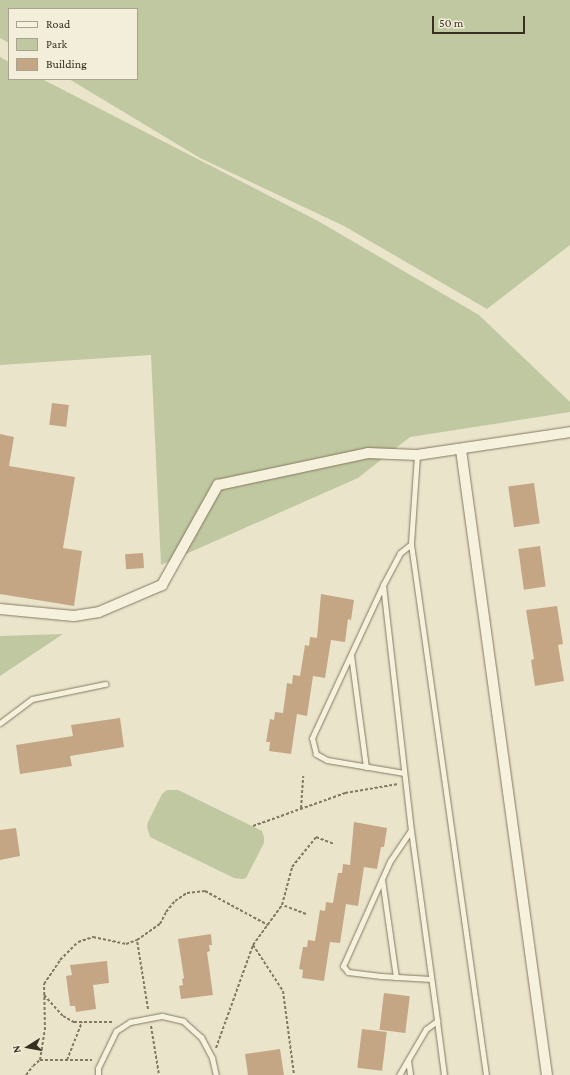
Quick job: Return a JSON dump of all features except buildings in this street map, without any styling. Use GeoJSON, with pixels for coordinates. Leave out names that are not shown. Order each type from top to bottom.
{"type":"FeatureCollection","features":[{"type":"Feature","properties":{"kind":"street"},"geometry":{"type":"LineString","coordinates":[[0,609],[74,616],[99,612],[162,585],[218,485],[368,453],[417,455],[461,450],[570,432]]}},
{"type":"Feature","properties":{"kind":"street"},"geometry":{"type":"LineString","coordinates":[[461,450],[547,1075]]}},
{"type":"Feature","properties":{"kind":"lane"},"geometry":{"type":"LineString","coordinates":[[417,455],[411,544],[486,1075]]}},
{"type":"Feature","properties":{"kind":"lane"},"geometry":{"type":"LineString","coordinates":[[404,773],[327,760],[316,754],[312,738],[383,585],[400,552],[411,544]]}},
{"type":"Feature","properties":{"kind":"lane"},"geometry":{"type":"LineString","coordinates":[[383,585],[411,830],[444,1075]]}},
{"type":"Feature","properties":{"kind":"lane"},"geometry":{"type":"LineString","coordinates":[[351,654],[366,767]]}},
{"type":"Feature","properties":{"kind":"lane"},"geometry":{"type":"LineString","coordinates":[[0,723],[32,699],[105,684]]}},
{"type":"Feature","properties":{"kind":"lane"},"geometry":{"type":"LineString","coordinates":[[411,830],[390,861],[343,966],[348,972],[431,979]]}},
{"type":"Feature","properties":{"kind":"lane"},"geometry":{"type":"LineString","coordinates":[[382,879],[396,977]]}},
{"type":"Feature","properties":{"kind":"lane"},"geometry":{"type":"LineString","coordinates":[[98,1075],[98,1068],[116,1031],[130,1022],[162,1016],[183,1021],[202,1037],[212,1058],[216,1075]]}},
{"type":"Feature","properties":{"kind":"lane"},"geometry":{"type":"LineString","coordinates":[[399,1075],[426,1029],[437,1021]]}},
{"type":"Feature","properties":{"kind":"lane"},"geometry":{"type":"LineString","coordinates":[[408,1060],[410,1075]]}},
{"type":"Feature","properties":{"kind":"path"},"geometry":{"type":"LineString","coordinates":[[302,808],[303,776]]}},
{"type":"Feature","properties":{"kind":"path"},"geometry":{"type":"LineString","coordinates":[[252,826],[345,793],[406,783]]}},
{"type":"Feature","properties":{"kind":"path"},"geometry":{"type":"LineString","coordinates":[[212,1058],[253,945],[282,905],[292,867],[316,837],[334,844]]}},
{"type":"Feature","properties":{"kind":"path"},"geometry":{"type":"LineString","coordinates":[[26,1075],[40,1060],[45,1030],[44,984],[60,960],[78,942],[93,937],[126,944],[137,940],[160,924],[175,901],[187,893],[205,891],[268,925]]}},
{"type":"Feature","properties":{"kind":"path"},"geometry":{"type":"LineString","coordinates":[[282,905],[306,914]]}},
{"type":"Feature","properties":{"kind":"path"},"geometry":{"type":"LineString","coordinates":[[137,940],[159,1075]]}},
{"type":"Feature","properties":{"kind":"path"},"geometry":{"type":"LineString","coordinates":[[253,945],[283,991],[294,1075]]}},
{"type":"Feature","properties":{"kind":"path"},"geometry":{"type":"LineString","coordinates":[[44,995],[63,1016],[74,1022],[130,1022]]}},
{"type":"Feature","properties":{"kind":"path"},"geometry":{"type":"LineString","coordinates":[[67,1060],[82,1022]]}},
{"type":"Feature","properties":{"kind":"path"},"geometry":{"type":"LineString","coordinates":[[40,1060],[102,1060]]}},
{"type":"Feature","properties":{"kind":"green space"},"geometry":{"type":"Polygon","coordinates":[[[0,0],[570,0],[570,245],[487,309],[344,226],[200,158],[71,80],[138,80],[138,8],[8,8],[8,42],[0,38],[0,0]]]}},
{"type":"Feature","properties":{"kind":"green space"},"geometry":{"type":"Polygon","coordinates":[[[0,57],[8,61],[8,80],[44,80],[318,221],[479,315],[570,402],[570,412],[410,437],[358,478],[161,565],[151,355],[0,365],[0,57]]]}},
{"type":"Feature","properties":{"kind":"green space"},"geometry":{"type":"Polygon","coordinates":[[[63,634],[0,676],[0,636],[63,634]]]}},
{"type":"Feature","properties":{"kind":"green space"},"geometry":{"type":"Polygon","coordinates":[[[167,790],[178,790],[262,831],[264,843],[246,878],[234,878],[150,837],[147,827],[148,822],[162,794],[167,790]]]}}]}
